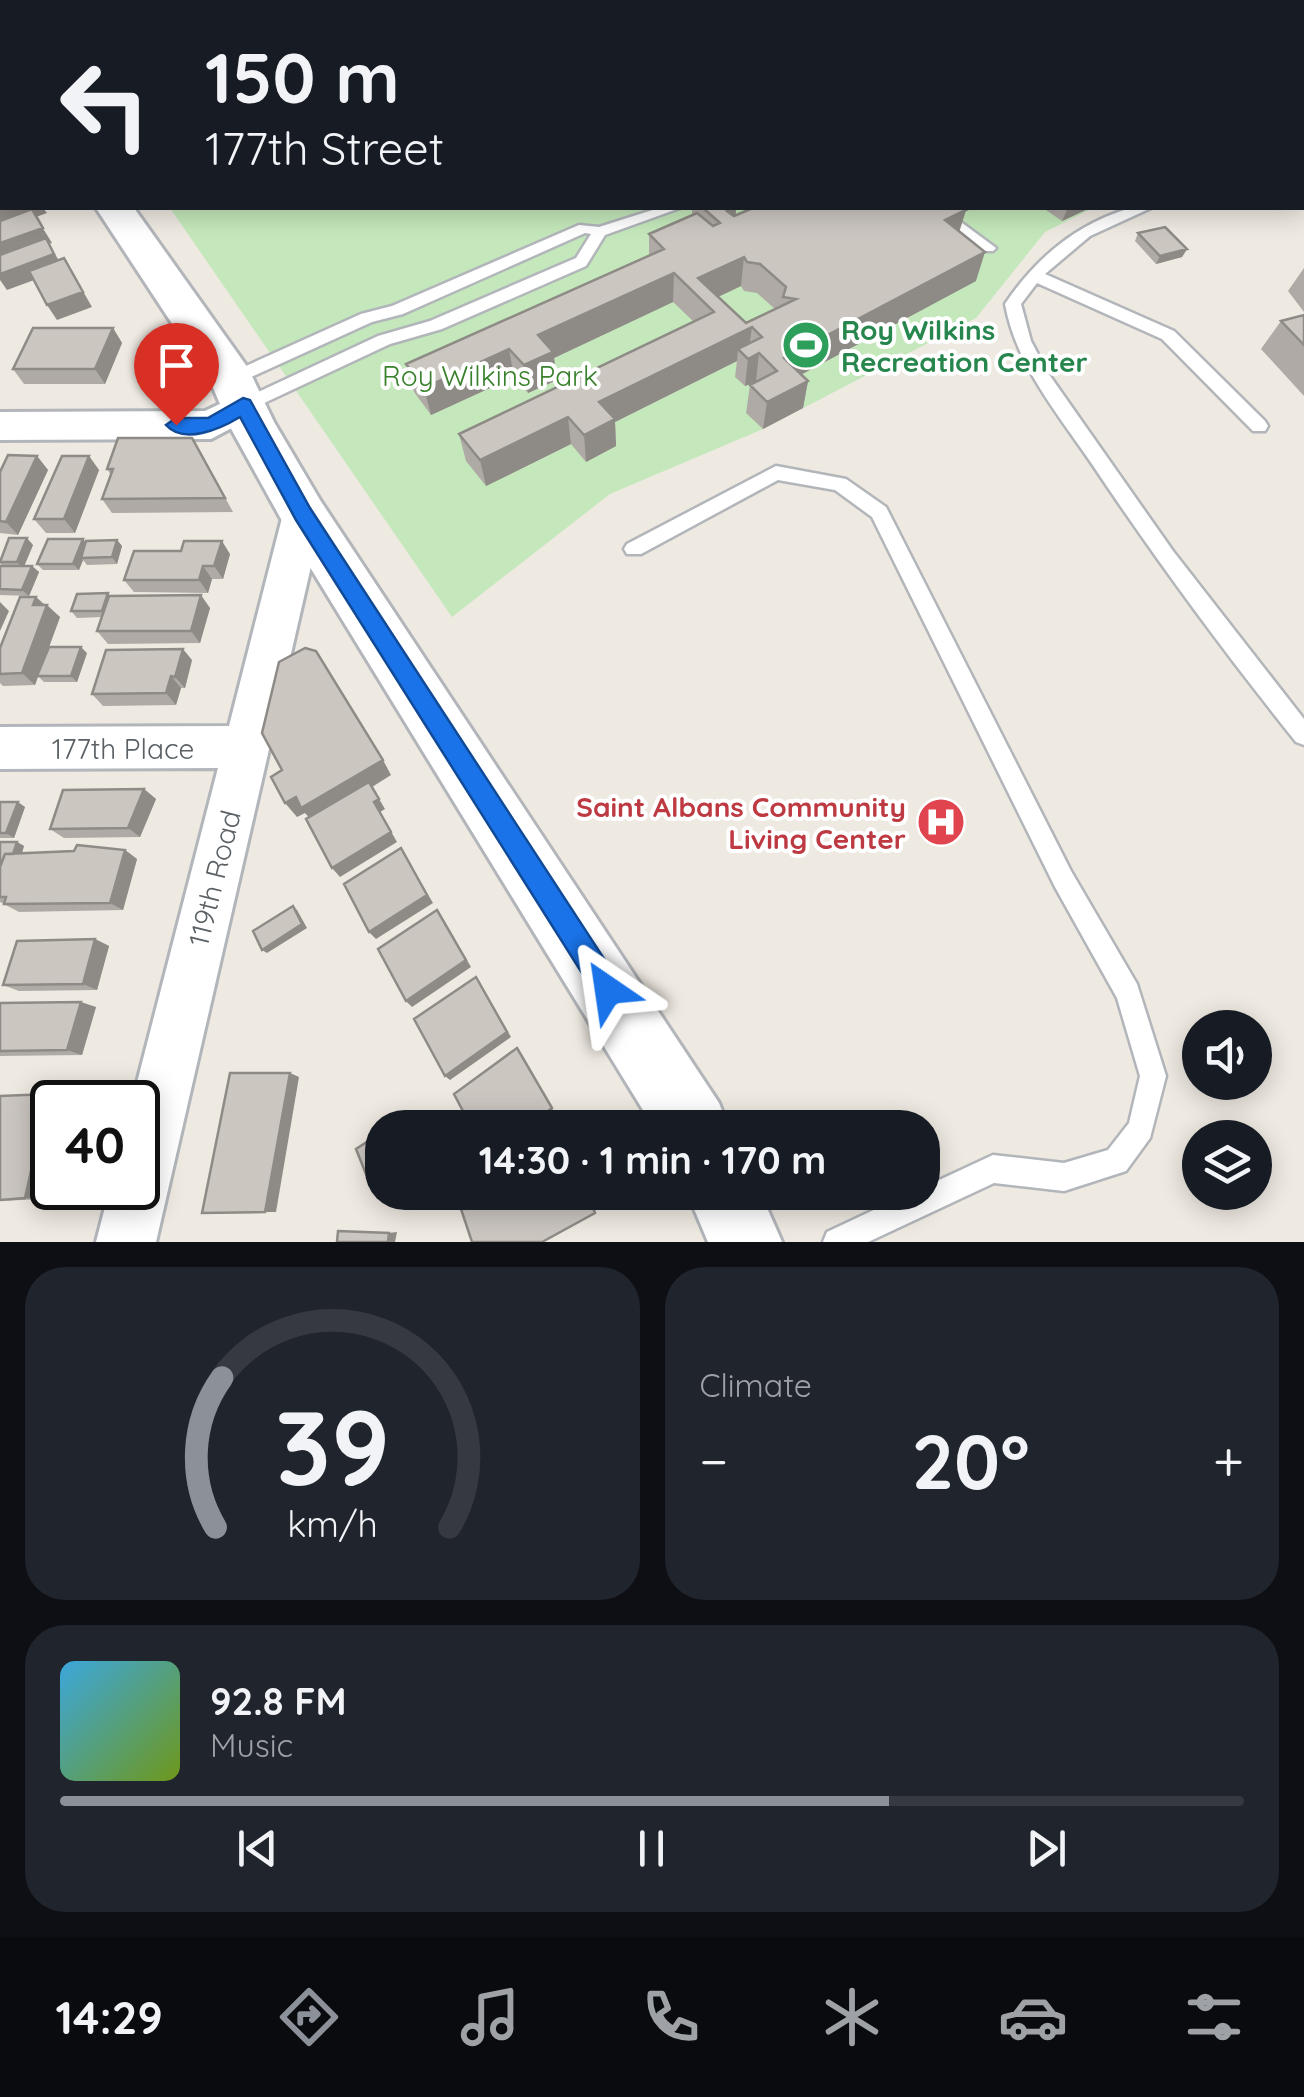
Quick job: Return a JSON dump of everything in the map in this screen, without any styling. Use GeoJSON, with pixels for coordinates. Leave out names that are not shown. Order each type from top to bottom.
{"type":"FeatureCollection","features":[{"type":"Feature","properties":{"kind":"street"},"geometry":{"type":"LineString","coordinates":[[116,210],[238,392],[303,514],[683,1110]]}},
{"type":"Feature","properties":{"kind":"street"},"geometry":{"type":"LineString","coordinates":[[0,426],[211,425],[238,392]]}},
{"type":"Feature","properties":{"kind":"street","name":"119th Road"},"geometry":{"type":"LineString","coordinates":[[126,1242],[303,514]]}},
{"type":"Feature","properties":{"kind":"street","name":"177th Place"},"geometry":{"type":"LineString","coordinates":[[0,748],[246,747]]}},
{"type":"Feature","properties":{"kind":"street"},"geometry":{"type":"LineString","coordinates":[[731,1210],[745,1242]]}},
{"type":"Feature","properties":{"kind":"lane"},"geometry":{"type":"LineString","coordinates":[[238,392],[367,318],[397,310],[584,228],[600,232],[667,210]]}},
{"type":"Feature","properties":{"kind":"lane"},"geometry":{"type":"LineString","coordinates":[[935,210],[988,248]]}},
{"type":"Feature","properties":{"kind":"lane"},"geometry":{"type":"LineString","coordinates":[[1138,210],[1106,220],[1066,242],[1033,274],[1013,304],[1016,326],[1137,516],[1304,735]]}},
{"type":"Feature","properties":{"kind":"lane"},"geometry":{"type":"LineString","coordinates":[[238,392],[436,325],[581,262],[600,232]]}},
{"type":"Feature","properties":{"kind":"lane"},"geometry":{"type":"LineString","coordinates":[[1033,274],[1168,335],[1259,426]]}},
{"type":"Feature","properties":{"kind":"lane"},"geometry":{"type":"LineString","coordinates":[[367,318],[384,340]]}},
{"type":"Feature","properties":{"kind":"lane"},"geometry":{"type":"LineString","coordinates":[[634,549],[776,472],[840,484],[879,512],[1063,879],[1128,993],[1153,1076],[1141,1129],[1116,1162],[1064,1177],[992,1170],[837,1242]]}},
{"type":"Feature","properties":{"kind":"green space","name":"Roy Wilkins Park"},"geometry":{"type":"Polygon","coordinates":[[[171,210],[1089,210],[1045,232],[976,318],[763,429],[610,494],[452,617],[171,210]]]}},
{"type":"Feature","properties":{"kind":"building"},"geometry":{"type":"Polygon","coordinates":[[[33,210],[43,228],[0,243],[0,221],[33,210]]]}},
{"type":"Feature","properties":{"kind":"building"},"geometry":{"type":"Polygon","coordinates":[[[705,210],[730,210],[734,216],[748,210],[966,210],[945,220],[985,252],[784,358],[808,381],[767,402],[750,385],[777,371],[759,353],[748,359],[738,349],[762,337],[752,327],[599,402],[615,419],[584,435],[568,417],[480,460],[459,434],[714,312],[674,273],[538,335],[553,352],[524,365],[509,349],[424,388],[406,364],[664,249],[649,234],[697,213],[713,226],[720,223],[705,210]],[[744,257],[698,278],[746,323],[796,299],[783,297],[786,287],[760,264],[747,262],[744,257]]]}},
{"type":"Feature","properties":{"kind":"building"},"geometry":{"type":"Polygon","coordinates":[[[1165,227],[1187,249],[1160,256],[1138,233],[1165,227]]]}},
{"type":"Feature","properties":{"kind":"building"},"geometry":{"type":"Polygon","coordinates":[[[46,238],[54,254],[0,274],[0,255],[46,238]]]}},
{"type":"Feature","properties":{"kind":"building"},"geometry":{"type":"Polygon","coordinates":[[[64,258],[83,292],[47,305],[29,271],[64,258]]]}},
{"type":"Feature","properties":{"kind":"building"},"geometry":{"type":"Polygon","coordinates":[[[1304,315],[1304,345],[1281,321],[1304,315]]]}},
{"type":"Feature","properties":{"kind":"building"},"geometry":{"type":"Polygon","coordinates":[[[33,328],[113,328],[95,369],[13,369],[33,328]]]}},
{"type":"Feature","properties":{"kind":"building"},"geometry":{"type":"Polygon","coordinates":[[[118,438],[192,438],[225,498],[102,499],[113,469],[107,469],[118,438]]]}},
{"type":"Feature","properties":{"kind":"building"},"geometry":{"type":"Polygon","coordinates":[[[8,455],[37,456],[6,522],[0,521],[0,472],[8,455]]]}},
{"type":"Feature","properties":{"kind":"building"},"geometry":{"type":"Polygon","coordinates":[[[62,456],[89,456],[64,519],[34,519],[62,456]]]}},
{"type":"Feature","properties":{"kind":"building"},"geometry":{"type":"Polygon","coordinates":[[[9,538],[27,538],[17,562],[0,562],[9,538]]]}},
{"type":"Feature","properties":{"kind":"building"},"geometry":{"type":"Polygon","coordinates":[[[48,539],[83,539],[73,564],[37,564],[48,539]]]}},
{"type":"Feature","properties":{"kind":"building"},"geometry":{"type":"Polygon","coordinates":[[[117,540],[112,557],[81,558],[86,541],[117,540]]]}},
{"type":"Feature","properties":{"kind":"building"},"geometry":{"type":"Polygon","coordinates":[[[184,541],[222,541],[214,566],[203,566],[199,580],[124,580],[134,551],[181,551],[184,541]]]}},
{"type":"Feature","properties":{"kind":"building"},"geometry":{"type":"Polygon","coordinates":[[[0,566],[32,566],[22,590],[0,589],[0,566]]]}},
{"type":"Feature","properties":{"kind":"building"},"geometry":{"type":"Polygon","coordinates":[[[108,593],[102,611],[71,611],[77,594],[108,593]]]}},
{"type":"Feature","properties":{"kind":"building"},"geometry":{"type":"Polygon","coordinates":[[[201,595],[191,631],[97,631],[109,596],[201,595]]]}},
{"type":"Feature","properties":{"kind":"building"},"geometry":{"type":"Polygon","coordinates":[[[20,597],[36,597],[33,605],[47,605],[22,673],[0,674],[0,648],[20,597]]]}},
{"type":"Feature","properties":{"kind":"building"},"geometry":{"type":"Polygon","coordinates":[[[49,647],[81,647],[71,676],[37,676],[49,647]]]}},
{"type":"Feature","properties":{"kind":"building"},"geometry":{"type":"Polygon","coordinates":[[[305,648],[316,651],[383,760],[301,808],[296,797],[285,803],[271,777],[282,770],[262,733],[279,662],[305,648]]]}},
{"type":"Feature","properties":{"kind":"building"},"geometry":{"type":"Polygon","coordinates":[[[183,649],[166,693],[92,694],[106,650],[183,649]]]}},
{"type":"Feature","properties":{"kind":"building"},"geometry":{"type":"Polygon","coordinates":[[[369,782],[379,799],[374,802],[391,832],[332,868],[306,819],[369,782]]]}},
{"type":"Feature","properties":{"kind":"building"},"geometry":{"type":"Polygon","coordinates":[[[144,789],[128,828],[50,829],[63,790],[144,789]]]}},
{"type":"Feature","properties":{"kind":"building"},"geometry":{"type":"Polygon","coordinates":[[[0,802],[18,802],[6,833],[0,833],[0,802]]]}},
{"type":"Feature","properties":{"kind":"building"},"geometry":{"type":"Polygon","coordinates":[[[0,842],[17,842],[13,854],[5,854],[0,866],[0,842]]]}},
{"type":"Feature","properties":{"kind":"building"},"geometry":{"type":"Polygon","coordinates":[[[77,845],[125,850],[110,903],[4,904],[6,897],[0,897],[0,867],[5,854],[74,851],[77,845]]]}},
{"type":"Feature","properties":{"kind":"building"},"geometry":{"type":"Polygon","coordinates":[[[401,848],[427,895],[369,932],[344,884],[401,848]]]}},
{"type":"Feature","properties":{"kind":"building"},"geometry":{"type":"Polygon","coordinates":[[[293,906],[302,924],[262,950],[253,931],[293,906]]]}},
{"type":"Feature","properties":{"kind":"building"},"geometry":{"type":"Polygon","coordinates":[[[437,910],[466,960],[406,1001],[378,949],[437,910]]]}},
{"type":"Feature","properties":{"kind":"building"},"geometry":{"type":"Polygon","coordinates":[[[95,939],[83,984],[3,985],[17,941],[95,939]]]}},
{"type":"Feature","properties":{"kind":"building"},"geometry":{"type":"Polygon","coordinates":[[[476,977],[507,1032],[445,1076],[414,1019],[476,977]]]}},
{"type":"Feature","properties":{"kind":"building"},"geometry":{"type":"Polygon","coordinates":[[[81,1002],[67,1050],[0,1051],[0,1003],[81,1002]]]}},
{"type":"Feature","properties":{"kind":"building"},"geometry":{"type":"Polygon","coordinates":[[[517,1048],[552,1108],[462,1110],[454,1094],[517,1048]]]}},
{"type":"Feature","properties":{"kind":"building"},"geometry":{"type":"Polygon","coordinates":[[[230,1073],[290,1073],[265,1212],[202,1213],[230,1073]]]}},
{"type":"Feature","properties":{"kind":"building"},"geometry":{"type":"Polygon","coordinates":[[[30,1095],[30,1175],[25,1198],[0,1200],[0,1096],[30,1095]]]}},
{"type":"Feature","properties":{"kind":"building"},"geometry":{"type":"Polygon","coordinates":[[[365,1143],[365,1172],[356,1149],[365,1143]]]}},
{"type":"Feature","properties":{"kind":"building"},"geometry":{"type":"Polygon","coordinates":[[[461,1210],[595,1213],[542,1242],[472,1242],[461,1210]]]}},
{"type":"Feature","properties":{"kind":"building"},"geometry":{"type":"Polygon","coordinates":[[[338,1231],[389,1233],[388,1242],[337,1242],[338,1231]]]}},
{"type":"Feature","properties":{"kind":"place","name":"Roy Wilkins Recreation Center"},"geometry":{"type":"Point","coordinates":[806,345]}},
{"type":"Feature","properties":{"kind":"place","name":"Saint Albans Community Living Center"},"geometry":{"type":"Point","coordinates":[941,822]}},
{"type":"Feature","properties":{"kind":"route"},"geometry":{"type":"LineString","coordinates":[[176,425],[211,425],[243,406],[303,514],[608,990]]}}]}
